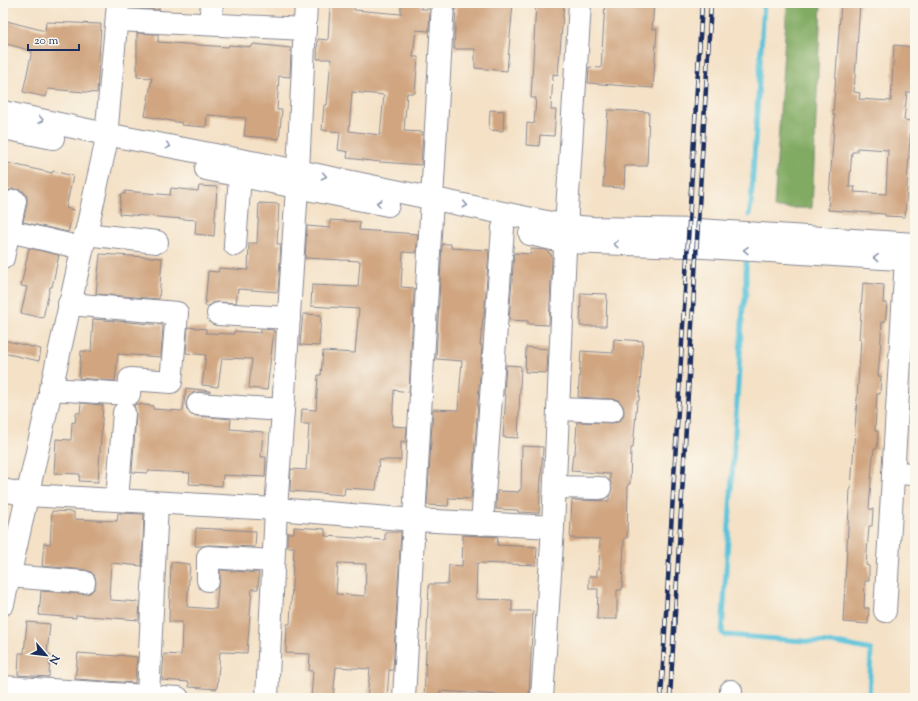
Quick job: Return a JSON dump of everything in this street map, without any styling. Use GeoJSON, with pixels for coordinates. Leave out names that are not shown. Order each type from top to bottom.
{"type":"FeatureCollection","features":[{"type":"Feature","properties":{"kind":"street"},"geometry":{"type":"LineString","coordinates":[[267,698],[273,561],[289,318],[306,3]]}},
{"type":"Feature","properties":{"kind":"street"},"geometry":{"type":"LineString","coordinates":[[404,698],[443,3]]}},
{"type":"Feature","properties":{"kind":"street"},"geometry":{"type":"LineString","coordinates":[[542,698],[553,527],[566,234],[580,3]]}},
{"type":"Feature","properties":{"kind":"street"},"geometry":{"type":"LineString","coordinates":[[3,604],[105,141],[117,12],[211,13],[305,29]]}},
{"type":"Feature","properties":{"kind":"street"},"geometry":{"type":"LineString","coordinates":[[3,112],[105,141],[240,176],[297,179]]}},
{"type":"Feature","properties":{"kind":"street"},"geometry":{"type":"LineString","coordinates":[[3,128],[105,141],[566,234]]}},
{"type":"Feature","properties":{"kind":"street"},"geometry":{"type":"LineString","coordinates":[[235,245],[240,176]]}},
{"type":"Feature","properties":{"kind":"street"},"geometry":{"type":"LineString","coordinates":[[3,258],[15,202]]}},
{"type":"Feature","properties":{"kind":"street"},"geometry":{"type":"LineString","coordinates":[[432,206],[503,228],[566,234],[592,228],[698,230],[912,254],[894,473],[885,611]]}},
{"type":"Feature","properties":{"kind":"street"},"geometry":{"type":"LineString","coordinates":[[482,524],[503,228]]}},
{"type":"Feature","properties":{"kind":"street"},"geometry":{"type":"LineString","coordinates":[[9,231],[83,241],[157,242]]}},
{"type":"Feature","properties":{"kind":"street"},"geometry":{"type":"LineString","coordinates":[[50,389],[129,394],[130,379],[171,382],[177,314],[69,304]]}},
{"type":"Feature","properties":{"kind":"street"},"geometry":{"type":"LineString","coordinates":[[218,314],[289,318]]}},
{"type":"Feature","properties":{"kind":"street"},"geometry":{"type":"LineString","coordinates":[[198,404],[283,410]]}},
{"type":"Feature","properties":{"kind":"street"},"geometry":{"type":"LineString","coordinates":[[558,409],[612,411]]}},
{"type":"Feature","properties":{"kind":"street"},"geometry":{"type":"LineString","coordinates":[[117,500],[124,413]]}},
{"type":"Feature","properties":{"kind":"street"},"geometry":{"type":"LineString","coordinates":[[894,473],[915,474]]}},
{"type":"Feature","properties":{"kind":"street"},"geometry":{"type":"LineString","coordinates":[[555,487],[600,488]]}},
{"type":"Feature","properties":{"kind":"street"},"geometry":{"type":"LineString","coordinates":[[3,490],[27,495],[276,509],[415,520],[553,527]]}},
{"type":"Feature","properties":{"kind":"street"},"geometry":{"type":"LineString","coordinates":[[148,696],[157,503]]}},
{"type":"Feature","properties":{"kind":"street"},"geometry":{"type":"LineString","coordinates":[[208,580],[208,557],[273,561]]}},
{"type":"Feature","properties":{"kind":"street"},"geometry":{"type":"LineString","coordinates":[[9,576],[84,582]]}},
{"type":"Feature","properties":{"kind":"street"},"geometry":{"type":"LineString","coordinates":[[3,687],[178,698]]}},
{"type":"Feature","properties":{"kind":"green space"},"geometry":{"type":"Polygon","coordinates":[[[787,3],[821,3],[812,208],[774,208],[787,3]]]}},
{"type":"Feature","properties":{"kind":"building"},"geometry":{"type":"Polygon","coordinates":[[[333,3],[354,3],[354,10],[401,14],[401,3],[421,3],[421,9],[430,9],[429,31],[416,30],[413,57],[418,57],[415,93],[407,93],[404,131],[423,132],[421,165],[347,158],[348,152],[338,150],[340,132],[322,130],[324,105],[327,105],[331,59],[317,59],[318,39],[328,40],[330,6],[333,6],[333,3]],[[352,92],[349,131],[380,135],[384,95],[352,92]]]}},
{"type":"Feature","properties":{"kind":"building"},"geometry":{"type":"Polygon","coordinates":[[[456,3],[513,3],[507,71],[475,68],[475,49],[454,49],[456,3]]]}},
{"type":"Feature","properties":{"kind":"building"},"geometry":{"type":"Polygon","coordinates":[[[536,3],[564,3],[558,75],[553,74],[551,110],[556,110],[554,136],[540,135],[539,146],[526,145],[527,123],[534,124],[536,98],[531,98],[536,3]]]}},
{"type":"Feature","properties":{"kind":"building"},"geometry":{"type":"Polygon","coordinates":[[[605,3],[654,3],[652,29],[657,29],[653,88],[588,83],[589,67],[601,68],[605,3]]]}},
{"type":"Feature","properties":{"kind":"building"},"geometry":{"type":"Polygon","coordinates":[[[841,3],[860,3],[854,92],[860,93],[859,99],[891,101],[894,45],[915,47],[912,92],[907,92],[904,120],[911,121],[905,217],[828,210],[835,115],[833,115],[841,3]],[[857,148],[857,152],[852,152],[849,187],[855,187],[854,192],[886,194],[888,150],[857,148]]]}},
{"type":"Feature","properties":{"kind":"building"},"geometry":{"type":"Polygon","coordinates":[[[141,4],[159,4],[159,10],[141,9],[141,4]]]}},
{"type":"Feature","properties":{"kind":"building"},"geometry":{"type":"Polygon","coordinates":[[[3,20],[45,31],[46,22],[101,24],[97,93],[48,89],[46,97],[23,92],[32,51],[3,43],[3,20]]]}},
{"type":"Feature","properties":{"kind":"building"},"geometry":{"type":"Polygon","coordinates":[[[137,33],[158,34],[158,42],[228,47],[229,45],[252,47],[253,44],[291,48],[290,77],[279,76],[277,110],[282,110],[279,139],[244,136],[246,118],[207,115],[206,127],[181,125],[182,123],[145,116],[152,78],[137,77],[137,33]]]}},
{"type":"Feature","properties":{"kind":"building"},"geometry":{"type":"Polygon","coordinates":[[[490,110],[504,111],[503,131],[489,130],[490,110]]]}},
{"type":"Feature","properties":{"kind":"building"},"geometry":{"type":"Polygon","coordinates":[[[608,110],[649,112],[647,166],[625,166],[624,188],[603,187],[608,110]]]}},
{"type":"Feature","properties":{"kind":"building"},"geometry":{"type":"Polygon","coordinates":[[[3,162],[73,176],[66,208],[74,210],[68,232],[23,222],[27,197],[24,192],[18,189],[12,189],[6,192],[3,198],[3,162]]]}},
{"type":"Feature","properties":{"kind":"building"},"geometry":{"type":"Polygon","coordinates":[[[199,186],[217,187],[214,236],[195,234],[196,220],[119,214],[121,194],[125,194],[125,191],[170,195],[171,188],[198,191],[199,186]]]}},
{"type":"Feature","properties":{"kind":"building"},"geometry":{"type":"Polygon","coordinates":[[[259,203],[279,204],[277,244],[281,244],[278,292],[238,289],[236,303],[218,302],[205,306],[208,271],[218,272],[219,268],[248,270],[249,243],[257,243],[259,203]]]}},
{"type":"Feature","properties":{"kind":"building"},"geometry":{"type":"Polygon","coordinates":[[[330,220],[360,222],[359,230],[418,234],[416,253],[403,252],[401,287],[414,288],[409,392],[394,390],[392,426],[407,427],[406,442],[401,441],[401,460],[379,460],[376,490],[345,488],[344,495],[290,491],[291,469],[306,470],[309,424],[301,424],[302,409],[316,410],[318,375],[321,375],[323,351],[355,353],[359,309],[311,306],[312,285],[358,287],[360,261],[305,258],[307,226],[330,228],[330,220]]]}},
{"type":"Feature","properties":{"kind":"building"},"geometry":{"type":"Polygon","coordinates":[[[442,244],[451,244],[451,248],[489,250],[484,318],[480,345],[482,345],[471,499],[449,498],[448,506],[427,505],[433,409],[458,410],[462,361],[436,359],[442,244]]]}},
{"type":"Feature","properties":{"kind":"building"},"geometry":{"type":"Polygon","coordinates":[[[29,248],[59,255],[43,318],[21,313],[27,287],[21,286],[29,248]]]}},
{"type":"Feature","properties":{"kind":"building"},"geometry":{"type":"Polygon","coordinates":[[[531,249],[546,250],[552,256],[549,325],[528,324],[528,321],[509,320],[514,253],[531,254],[531,249]]]}},
{"type":"Feature","properties":{"kind":"building"},"geometry":{"type":"Polygon","coordinates":[[[100,254],[162,258],[159,299],[96,294],[100,254]]]}},
{"type":"Feature","properties":{"kind":"building"},"geometry":{"type":"Polygon","coordinates":[[[863,283],[884,285],[883,303],[887,303],[885,322],[882,321],[878,376],[881,376],[880,394],[877,394],[875,431],[878,431],[877,449],[874,449],[869,509],[873,509],[872,526],[869,526],[866,565],[869,566],[869,581],[865,581],[864,608],[869,608],[868,624],[843,622],[850,489],[861,339],[859,339],[863,283]]]}},
{"type":"Feature","properties":{"kind":"building"},"geometry":{"type":"Polygon","coordinates":[[[581,293],[607,294],[606,326],[580,326],[581,293]]]}},
{"type":"Feature","properties":{"kind":"building"},"geometry":{"type":"Polygon","coordinates":[[[303,314],[321,315],[319,346],[300,345],[303,314]]]}},
{"type":"Feature","properties":{"kind":"building"},"geometry":{"type":"Polygon","coordinates":[[[93,319],[163,325],[161,357],[118,354],[115,381],[79,378],[81,351],[91,352],[93,319]]]}},
{"type":"Feature","properties":{"kind":"building"},"geometry":{"type":"Polygon","coordinates":[[[188,327],[206,329],[206,333],[234,334],[234,331],[261,333],[261,329],[274,330],[267,390],[249,388],[252,359],[222,358],[218,387],[202,385],[206,355],[186,353],[188,327]]]}},
{"type":"Feature","properties":{"kind":"building"},"geometry":{"type":"Polygon","coordinates":[[[614,339],[643,341],[639,401],[637,401],[633,448],[631,448],[630,484],[628,484],[627,538],[624,538],[622,590],[617,590],[617,619],[597,619],[598,589],[589,589],[589,576],[597,576],[597,569],[599,569],[600,539],[570,538],[572,500],[609,501],[609,496],[612,489],[610,474],[571,471],[573,454],[575,454],[577,422],[612,423],[618,422],[623,417],[623,406],[618,400],[578,397],[581,351],[613,353],[614,339]]]}},
{"type":"Feature","properties":{"kind":"building"},"geometry":{"type":"Polygon","coordinates":[[[3,340],[41,349],[39,361],[3,353],[3,340]]]}},
{"type":"Feature","properties":{"kind":"building"},"geometry":{"type":"Polygon","coordinates":[[[526,347],[548,349],[547,373],[525,372],[526,347]]]}},
{"type":"Feature","properties":{"kind":"building"},"geometry":{"type":"Polygon","coordinates":[[[506,365],[521,366],[518,438],[503,437],[506,395],[504,395],[506,365]]]}},
{"type":"Feature","properties":{"kind":"building"},"geometry":{"type":"Polygon","coordinates":[[[186,388],[210,391],[193,393],[188,397],[186,404],[187,410],[191,415],[231,419],[230,429],[263,432],[261,457],[266,457],[265,477],[223,475],[222,486],[189,484],[190,473],[148,471],[148,473],[132,472],[136,414],[134,405],[153,406],[153,409],[183,411],[186,388]]]}},
{"type":"Feature","properties":{"kind":"building"},"geometry":{"type":"Polygon","coordinates":[[[81,403],[103,405],[98,482],[79,481],[80,474],[54,473],[56,439],[71,440],[72,422],[75,423],[76,413],[80,413],[81,403]]]}},
{"type":"Feature","properties":{"kind":"building"},"geometry":{"type":"Polygon","coordinates":[[[522,446],[543,447],[539,513],[496,509],[497,491],[519,492],[519,490],[521,490],[522,446]]]}},
{"type":"Feature","properties":{"kind":"building"},"geometry":{"type":"Polygon","coordinates":[[[52,511],[74,512],[74,519],[117,521],[118,513],[144,514],[142,566],[111,563],[109,596],[110,600],[140,602],[139,620],[76,615],[76,618],[39,615],[41,591],[83,594],[90,593],[94,589],[96,583],[95,576],[91,572],[85,570],[42,566],[44,543],[50,544],[52,511]]]}},
{"type":"Feature","properties":{"kind":"building"},"geometry":{"type":"Polygon","coordinates":[[[294,527],[325,529],[325,536],[385,540],[385,532],[401,532],[393,670],[389,670],[387,698],[367,698],[370,669],[336,667],[333,698],[311,698],[313,671],[309,671],[310,654],[286,653],[287,624],[290,624],[294,547],[287,547],[287,533],[294,533],[294,527]],[[338,563],[336,594],[365,596],[366,564],[338,563]]]}},
{"type":"Feature","properties":{"kind":"building"},"geometry":{"type":"Polygon","coordinates":[[[196,528],[256,531],[255,547],[209,545],[195,546],[196,528]]]}},
{"type":"Feature","properties":{"kind":"building"},"geometry":{"type":"Polygon","coordinates":[[[463,535],[498,537],[497,545],[537,547],[536,565],[477,563],[476,599],[512,600],[512,611],[533,611],[529,697],[440,691],[439,698],[424,698],[429,584],[448,584],[449,565],[462,566],[463,535]]]}},
{"type":"Feature","properties":{"kind":"building"},"geometry":{"type":"Polygon","coordinates":[[[171,562],[190,564],[187,607],[216,609],[220,570],[259,573],[258,589],[252,589],[247,653],[220,652],[217,689],[189,687],[189,682],[162,680],[164,654],[181,655],[182,622],[169,622],[171,562]]]}},
{"type":"Feature","properties":{"kind":"building"},"geometry":{"type":"Polygon","coordinates":[[[27,622],[50,624],[47,654],[50,654],[49,677],[18,675],[19,653],[24,653],[27,622]]]}},
{"type":"Feature","properties":{"kind":"building"},"geometry":{"type":"Polygon","coordinates":[[[78,653],[137,657],[135,683],[75,679],[78,653]]]}},
{"type":"Feature","properties":{"kind":"waterway"},"geometry":{"type":"LineString","coordinates":[[749,215],[751,204],[764,3]]}},
{"type":"Feature","properties":{"kind":"waterway"},"geometry":{"type":"LineString","coordinates":[[746,260],[746,296],[743,307],[722,633],[725,635],[842,644],[871,650],[869,698]]}},
{"type":"Feature","properties":{"kind":"railway"},"geometry":{"type":"LineString","coordinates":[[661,698],[702,3]]}},
{"type":"Feature","properties":{"kind":"railway"},"geometry":{"type":"LineString","coordinates":[[670,698],[711,3]]}}]}
